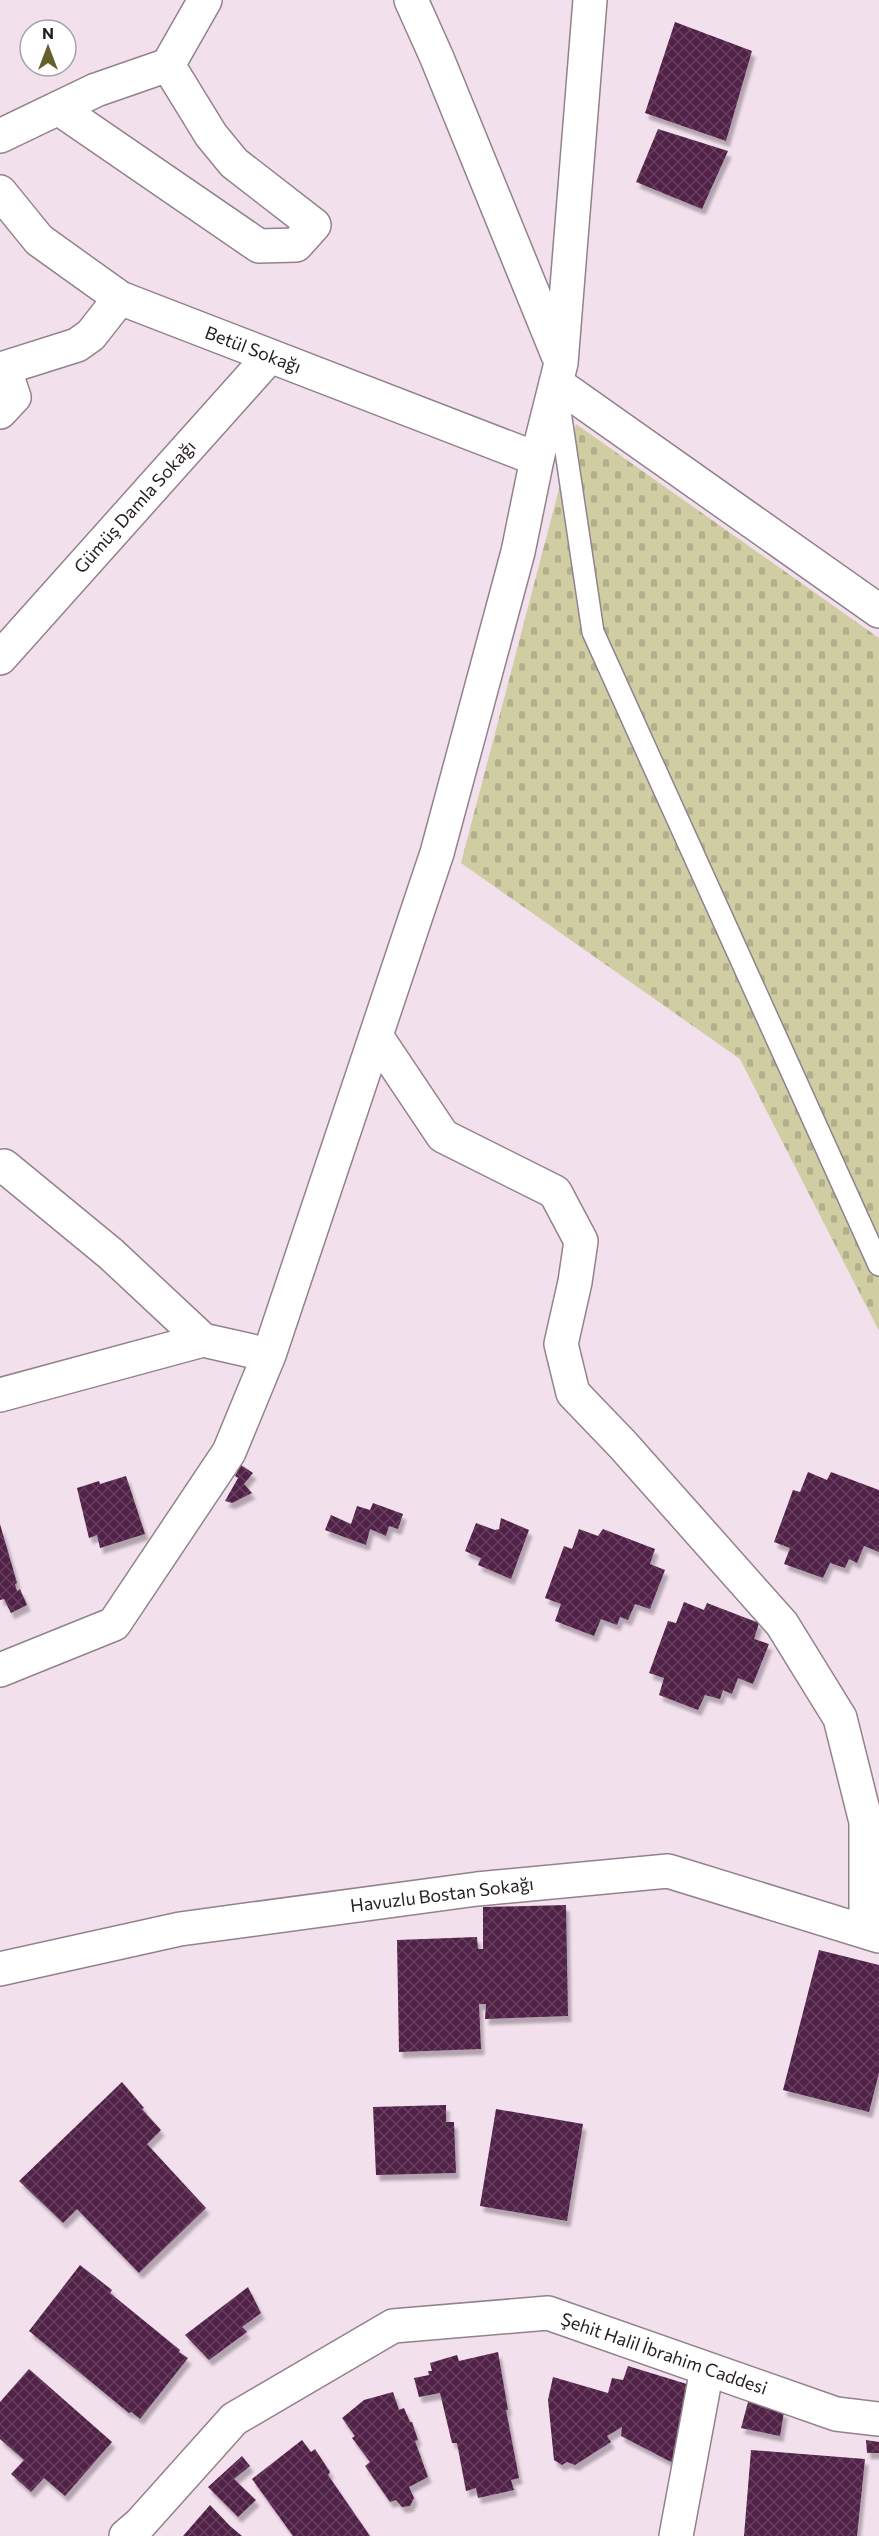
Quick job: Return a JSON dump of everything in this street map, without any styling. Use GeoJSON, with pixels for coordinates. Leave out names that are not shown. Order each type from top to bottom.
{"type":"FeatureCollection","features":[{"type":"Feature","properties":{"kind":"street"},"geometry":{"type":"LineString","coordinates":[[0,136],[96,90],[168,65],[205,0]]}},
{"type":"Feature","properties":{"kind":"street"},"geometry":{"type":"LineString","coordinates":[[411,0],[437,58],[559,373],[879,611]]}},
{"type":"Feature","properties":{"kind":"street"},"geometry":{"type":"LineString","coordinates":[[0,1670],[114,1624],[229,1452],[269,1355],[437,852],[518,552],[537,459],[559,373],[590,0]]}},
{"type":"Feature","properties":{"kind":"street"},"geometry":{"type":"LineString","coordinates":[[58,108],[259,246],[296,244],[314,225],[234,163],[211,135],[168,65]]}},
{"type":"Feature","properties":{"kind":"street","name":"Betül Sokağı"},"geometry":{"type":"LineString","coordinates":[[0,192],[39,240],[120,298],[537,459]]}},
{"type":"Feature","properties":{"kind":"street"},"geometry":{"type":"LineString","coordinates":[[0,412],[14,397],[2,366],[77,345],[91,335],[120,298]]}},
{"type":"Feature","properties":{"kind":"street","name":"Gümüş Damla Sokağı"},"geometry":{"type":"LineString","coordinates":[[0,658],[270,356]]}},
{"type":"Feature","properties":{"kind":"street"},"geometry":{"type":"LineString","coordinates":[[375,1036],[443,1136],[555,1192],[581,1241],[575,1282],[561,1344],[573,1393],[782,1624],[840,1718],[866,1822],[873,1934]]}},
{"type":"Feature","properties":{"kind":"street"},"geometry":{"type":"LineString","coordinates":[[0,1168],[4,1166],[111,1254],[203,1340]]}},
{"type":"Feature","properties":{"kind":"street"},"geometry":{"type":"LineString","coordinates":[[0,1395],[203,1340],[269,1355]]}},
{"type":"Feature","properties":{"kind":"street","name":"Havuzlu Bostan Sokağı"},"geometry":{"type":"LineString","coordinates":[[0,1969],[180,1929],[477,1889],[668,1871],[873,1934]]}},
{"type":"Feature","properties":{"kind":"street","name":"Şehit Halil İbrahim Caddesi"},"geometry":{"type":"LineString","coordinates":[[126,2536],[140,2524],[234,2419],[393,2326],[548,2313],[836,2414],[879,2419]]}},
{"type":"Feature","properties":{"kind":"street"},"geometry":{"type":"LineString","coordinates":[[676,2536],[707,2369]]}},
{"type":"Feature","properties":{"kind":"lane"},"geometry":{"type":"LineString","coordinates":[[559,373],[593,632],[879,1265]]}},
{"type":"Feature","properties":{"kind":"green space"},"geometry":{"type":"Polygon","coordinates":[[[576,424],[879,638],[879,1331],[740,1059],[461,863],[576,424]]]}},
{"type":"Feature","properties":{"kind":"building"},"geometry":{"type":"Polygon","coordinates":[[[675,22],[752,51],[726,141],[645,113],[675,22]]]}},
{"type":"Feature","properties":{"kind":"building"},"geometry":{"type":"Polygon","coordinates":[[[658,129],[728,151],[702,209],[636,182],[658,129]]]}},
{"type":"Feature","properties":{"kind":"building"},"geometry":{"type":"Polygon","coordinates":[[[241,1465],[253,1473],[244,1484],[252,1493],[232,1503],[225,1501],[238,1478],[235,1476],[241,1465]]]}},
{"type":"Feature","properties":{"kind":"building"},"geometry":{"type":"Polygon","coordinates":[[[808,1472],[827,1480],[831,1472],[879,1490],[879,1552],[864,1546],[857,1563],[849,1559],[845,1568],[830,1563],[823,1578],[784,1564],[790,1548],[774,1542],[793,1490],[800,1492],[808,1472]]]}},
{"type":"Feature","properties":{"kind":"building"},"geometry":{"type":"Polygon","coordinates":[[[126,1476],[145,1534],[100,1548],[97,1535],[89,1538],[77,1488],[126,1476]]]}},
{"type":"Feature","properties":{"kind":"building"},"geometry":{"type":"Polygon","coordinates":[[[373,1503],[403,1514],[398,1529],[389,1526],[386,1536],[370,1529],[366,1545],[325,1530],[331,1515],[351,1524],[357,1506],[370,1510],[373,1503]]]}},
{"type":"Feature","properties":{"kind":"building"},"geometry":{"type":"Polygon","coordinates":[[[501,1518],[529,1530],[511,1579],[478,1565],[481,1558],[465,1551],[476,1523],[495,1530],[499,1529],[501,1518]]]}},
{"type":"Feature","properties":{"kind":"building"},"geometry":{"type":"Polygon","coordinates":[[[0,1524],[17,1583],[15,1584],[17,1591],[20,1589],[27,1605],[11,1613],[4,1599],[0,1600],[0,1524]]]}},
{"type":"Feature","properties":{"kind":"building"},"geometry":{"type":"Polygon","coordinates":[[[579,1529],[598,1536],[603,1529],[655,1549],[650,1564],[665,1570],[650,1609],[635,1604],[628,1620],[620,1617],[617,1625],[601,1619],[594,1636],[555,1621],[561,1604],[545,1598],[564,1546],[572,1549],[579,1529]]]}},
{"type":"Feature","properties":{"kind":"building"},"geometry":{"type":"Polygon","coordinates":[[[684,1602],[704,1610],[707,1603],[759,1623],[754,1639],[769,1644],[753,1684],[738,1678],[732,1694],[723,1690],[720,1699],[705,1695],[698,1710],[659,1695],[664,1678],[649,1673],[668,1621],[676,1623],[684,1602]]]}},
{"type":"Feature","properties":{"kind":"building"},"geometry":{"type":"Polygon","coordinates":[[[566,1905],[568,2016],[485,2019],[486,2004],[479,2004],[481,2049],[399,2052],[397,1940],[477,1937],[478,1949],[483,1949],[483,1907],[566,1905]]]}},
{"type":"Feature","properties":{"kind":"building"},"geometry":{"type":"Polygon","coordinates":[[[819,1950],[879,1965],[879,2073],[869,2112],[783,2090],[819,1950]]]}},
{"type":"Feature","properties":{"kind":"building"},"geometry":{"type":"Polygon","coordinates":[[[122,2082],[161,2130],[147,2144],[206,2208],[139,2273],[77,2209],[63,2223],[19,2181],[122,2082]]]}},
{"type":"Feature","properties":{"kind":"building"},"geometry":{"type":"Polygon","coordinates":[[[446,2105],[446,2122],[454,2122],[456,2173],[376,2175],[373,2107],[446,2105]]]}},
{"type":"Feature","properties":{"kind":"building"},"geometry":{"type":"Polygon","coordinates":[[[496,2109],[583,2124],[567,2221],[480,2206],[496,2109]]]}},
{"type":"Feature","properties":{"kind":"building"},"geometry":{"type":"Polygon","coordinates":[[[80,2265],[112,2290],[110,2293],[188,2358],[140,2419],[131,2412],[129,2413],[29,2331],[80,2265]]]}},
{"type":"Feature","properties":{"kind":"building"},"geometry":{"type":"Polygon","coordinates":[[[248,2287],[261,2313],[242,2327],[247,2332],[209,2360],[185,2335],[248,2287]]]}},
{"type":"Feature","properties":{"kind":"building"},"geometry":{"type":"Polygon","coordinates":[[[498,2352],[519,2478],[511,2480],[514,2490],[478,2498],[476,2488],[466,2491],[457,2443],[452,2443],[440,2393],[419,2397],[414,2378],[429,2375],[428,2371],[432,2371],[430,2363],[457,2355],[459,2361],[498,2352]]]}},
{"type":"Feature","properties":{"kind":"building"},"geometry":{"type":"Polygon","coordinates":[[[628,2366],[690,2385],[675,2464],[621,2436],[622,2427],[607,2436],[611,2442],[575,2465],[567,2462],[562,2465],[554,2460],[548,2400],[553,2377],[608,2393],[612,2378],[623,2380],[628,2366]]]}},
{"type":"Feature","properties":{"kind":"building"},"geometry":{"type":"Polygon","coordinates":[[[29,2369],[112,2442],[65,2496],[44,2478],[31,2492],[11,2474],[24,2460],[0,2439],[0,2402],[29,2369]]]}},
{"type":"Feature","properties":{"kind":"building"},"geometry":{"type":"Polygon","coordinates":[[[393,2392],[399,2410],[404,2408],[412,2422],[418,2440],[415,2441],[428,2477],[409,2487],[414,2498],[410,2506],[402,2507],[396,2500],[390,2502],[365,2466],[370,2462],[352,2438],[355,2436],[342,2418],[364,2400],[393,2392]]]}},
{"type":"Feature","properties":{"kind":"building"},"geometry":{"type":"Polygon","coordinates":[[[748,2402],[784,2412],[780,2436],[741,2428],[748,2402]]]}},
{"type":"Feature","properties":{"kind":"building"},"geometry":{"type":"Polygon","coordinates":[[[302,2440],[311,2452],[315,2449],[330,2472],[328,2475],[370,2536],[293,2536],[252,2479],[302,2440]]]}},
{"type":"Feature","properties":{"kind":"building"},"geometry":{"type":"Polygon","coordinates":[[[866,2440],[879,2442],[879,2453],[867,2453],[866,2440]]]}},
{"type":"Feature","properties":{"kind":"building"},"geometry":{"type":"Polygon","coordinates":[[[751,2450],[865,2459],[857,2536],[744,2536],[751,2450]]]}},
{"type":"Feature","properties":{"kind":"building"},"geometry":{"type":"Polygon","coordinates":[[[242,2456],[250,2466],[234,2479],[256,2500],[238,2517],[208,2487],[242,2456]]]}},
{"type":"Feature","properties":{"kind":"building"},"geometry":{"type":"Polygon","coordinates":[[[210,2505],[230,2526],[242,2536],[183,2536],[210,2505]]]}}]}
